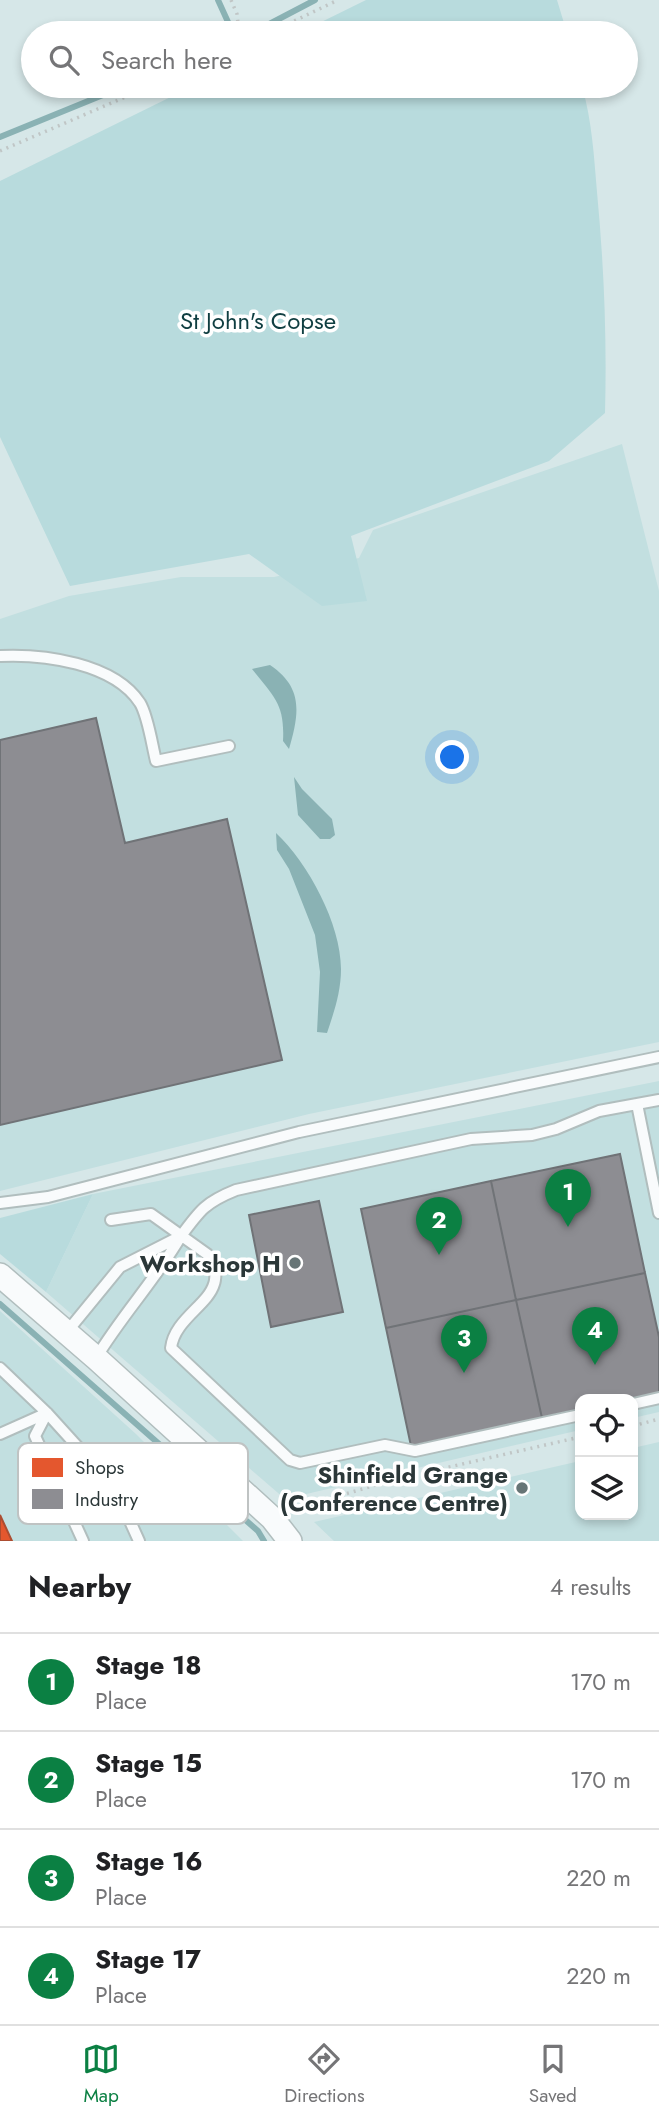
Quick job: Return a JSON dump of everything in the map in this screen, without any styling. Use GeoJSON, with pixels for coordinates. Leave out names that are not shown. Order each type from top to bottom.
{"type":"FeatureCollection","features":[{"type":"Feature","properties":{"kind":"street"},"geometry":{"type":"LineString","coordinates":[[0,1275],[96,1358],[188,1443]]}},
{"type":"Feature","properties":{"kind":"street"},"geometry":{"type":"LineString","coordinates":[[248,1499],[285,1533]]}},
{"type":"Feature","properties":{"kind":"lane"},"geometry":{"type":"LineString","coordinates":[[0,656],[66,661],[116,680],[141,705],[156,761],[229,746]]}},
{"type":"Feature","properties":{"kind":"lane"},"geometry":{"type":"LineString","coordinates":[[0,1203],[48,1197],[299,1132],[659,1057]]}},
{"type":"Feature","properties":{"kind":"lane"},"geometry":{"type":"LineString","coordinates":[[96,1358],[107,1339],[166,1264],[181,1236],[200,1210],[215,1198],[236,1189],[471,1139],[532,1135],[556,1129],[599,1111],[659,1100]]}},
{"type":"Feature","properties":{"kind":"lane"},"geometry":{"type":"LineString","coordinates":[[637,1104],[659,1213]]}},
{"type":"Feature","properties":{"kind":"lane"},"geometry":{"type":"LineString","coordinates":[[111,1220],[151,1214],[207,1254],[216,1268],[214,1287],[182,1323],[172,1339],[171,1348],[290,1460],[300,1463],[385,1445],[415,1451],[575,1416]]}},
{"type":"Feature","properties":{"kind":"lane"},"geometry":{"type":"LineString","coordinates":[[66,1333],[120,1267],[181,1236]]}},
{"type":"Feature","properties":{"kind":"lane"},"geometry":{"type":"LineString","coordinates":[[0,1368],[74,1443]]}},
{"type":"Feature","properties":{"kind":"lane"},"geometry":{"type":"LineString","coordinates":[[638,1403],[659,1398]]}},
{"type":"Feature","properties":{"kind":"lane"},"geometry":{"type":"LineString","coordinates":[[0,1434],[47,1413]]}},
{"type":"Feature","properties":{"kind":"lane"},"geometry":{"type":"LineString","coordinates":[[38,1443],[35,1436],[47,1413]]}},
{"type":"Feature","properties":{"kind":"lane"},"geometry":{"type":"LineString","coordinates":[[75,1524],[83,1541]]}},
{"type":"Feature","properties":{"kind":"lane"},"geometry":{"type":"LineString","coordinates":[[131,1524],[139,1541]]}},
{"type":"Feature","properties":{"kind":"path"},"geometry":{"type":"LineString","coordinates":[[230,0],[238,21]]}},
{"type":"Feature","properties":{"kind":"path"},"geometry":{"type":"LineString","coordinates":[[294,21],[338,0]]}},
{"type":"Feature","properties":{"kind":"path"},"geometry":{"type":"LineString","coordinates":[[0,151],[123,98]]}},
{"type":"Feature","properties":{"kind":"path"},"geometry":{"type":"LineString","coordinates":[[638,1425],[659,1419]]}},
{"type":"Feature","properties":{"kind":"path"},"geometry":{"type":"LineString","coordinates":[[285,1533],[307,1505],[397,1479],[575,1438]]}},
{"type":"Feature","properties":{"kind":"shaded area"},"geometry":{"type":"Polygon","coordinates":[[[622,444],[659,591],[659,1042],[309,1114],[0,1191],[0,619],[69,596],[181,577],[274,577],[359,558],[373,530],[622,444]]]}},
{"type":"Feature","properties":{"kind":"shaded area"},"geometry":{"type":"Polygon","coordinates":[[[270,665],[289,683],[294,692],[296,713],[289,749],[283,741],[280,709],[252,669],[270,665]]]}},
{"type":"Feature","properties":{"kind":"shaded area"},"geometry":{"type":"Polygon","coordinates":[[[294,777],[302,789],[332,819],[335,835],[330,839],[320,839],[298,815],[294,777]]]}},
{"type":"Feature","properties":{"kind":"shaded area"},"geometry":{"type":"Polygon","coordinates":[[[276,833],[311,877],[329,914],[340,951],[341,977],[337,1002],[327,1033],[317,1032],[320,972],[315,935],[289,869],[277,850],[276,833]]]}},
{"type":"Feature","properties":{"kind":"shaded area"},"geometry":{"type":"Polygon","coordinates":[[[659,1081],[659,1412],[638,1417],[638,1394],[575,1394],[575,1431],[285,1499],[248,1467],[248,1443],[220,1443],[46,1292],[93,1194],[659,1081]]]}},
{"type":"Feature","properties":{"kind":"shaded area"},"geometry":{"type":"Polygon","coordinates":[[[0,1311],[145,1443],[18,1443],[18,1524],[226,1524],[243,1541],[0,1541],[0,1311]]]}},
{"type":"Feature","properties":{"kind":"shaded area","name":"Shinfield Grange (Conference Centre)"},"geometry":{"type":"Polygon","coordinates":[[[659,1442],[659,1541],[334,1541],[314,1522],[575,1462],[575,1520],[638,1520],[638,1447],[659,1442]]]}},
{"type":"Feature","properties":{"kind":"green space"},"geometry":{"type":"Polygon","coordinates":[[[366,0],[557,0],[563,21],[323,21],[366,0]]]}},
{"type":"Feature","properties":{"kind":"green space","name":"St John's Copse"},"geometry":{"type":"Polygon","coordinates":[[[169,98],[585,98],[592,139],[601,247],[605,413],[549,461],[351,536],[367,601],[322,606],[249,554],[70,586],[0,437],[0,181],[169,98]]]}},
{"type":"Feature","properties":{"kind":"green space"},"geometry":{"type":"Polygon","coordinates":[[[93,1194],[46,1292],[0,1254],[0,1218],[93,1194]]]}},
{"type":"Feature","properties":{"kind":"building: Shops"},"geometry":{"type":"Polygon","coordinates":[[[0,1515],[12,1541],[0,1541],[0,1515]]]}},
{"type":"Feature","properties":{"kind":"building: Industry"},"geometry":{"type":"Polygon","coordinates":[[[96,718],[125,843],[227,819],[282,1060],[0,1125],[0,740],[96,718]]]}},
{"type":"Feature","properties":{"kind":"building: Industry"},"geometry":{"type":"Polygon","coordinates":[[[620,1154],[645,1273],[516,1300],[491,1181],[620,1154]]]}},
{"type":"Feature","properties":{"kind":"building: Industry"},"geometry":{"type":"Polygon","coordinates":[[[491,1181],[516,1300],[386,1328],[361,1209],[491,1181]]]}},
{"type":"Feature","properties":{"kind":"building: Industry","name":"Workshop H"},"geometry":{"type":"Polygon","coordinates":[[[319,1201],[343,1312],[271,1327],[249,1215],[319,1201]]]}},
{"type":"Feature","properties":{"kind":"building: Industry"},"geometry":{"type":"Polygon","coordinates":[[[645,1273],[659,1337],[659,1393],[638,1397],[638,1394],[575,1394],[575,1410],[542,1418],[516,1300],[645,1273]]]}},
{"type":"Feature","properties":{"kind":"building: Industry"},"geometry":{"type":"Polygon","coordinates":[[[516,1300],[542,1418],[411,1446],[386,1328],[516,1300]]]}},
{"type":"Feature","properties":{"kind":"waterway"},"geometry":{"type":"LineString","coordinates":[[218,0],[228,21]]}},
{"type":"Feature","properties":{"kind":"waterway"},"geometry":{"type":"LineString","coordinates":[[275,21],[315,0]]}},
{"type":"Feature","properties":{"kind":"waterway"},"geometry":{"type":"LineString","coordinates":[[0,137],[96,98]]}},
{"type":"Feature","properties":{"kind":"waterway"},"geometry":{"type":"LineString","coordinates":[[0,1304],[158,1443]]}},
{"type":"Feature","properties":{"kind":"waterway"},"geometry":{"type":"LineString","coordinates":[[248,1522],[264,1541]]}},
{"type":"Feature","properties":{"kind":"place","name":"Stage 18"},"geometry":{"type":"Point","coordinates":[568,1227]}},
{"type":"Feature","properties":{"kind":"place","name":"Stage 15"},"geometry":{"type":"Point","coordinates":[439,1255]}},
{"type":"Feature","properties":{"kind":"place","name":"Workshop H"},"geometry":{"type":"Point","coordinates":[295,1263]}},
{"type":"Feature","properties":{"kind":"place","name":"Stage 17"},"geometry":{"type":"Point","coordinates":[595,1365]}},
{"type":"Feature","properties":{"kind":"place","name":"Stage 16"},"geometry":{"type":"Point","coordinates":[464,1373]}},
{"type":"Feature","properties":{"kind":"place","name":"Shinfield Grange (Conference Centre)"},"geometry":{"type":"Point","coordinates":[522,1488]}}]}
